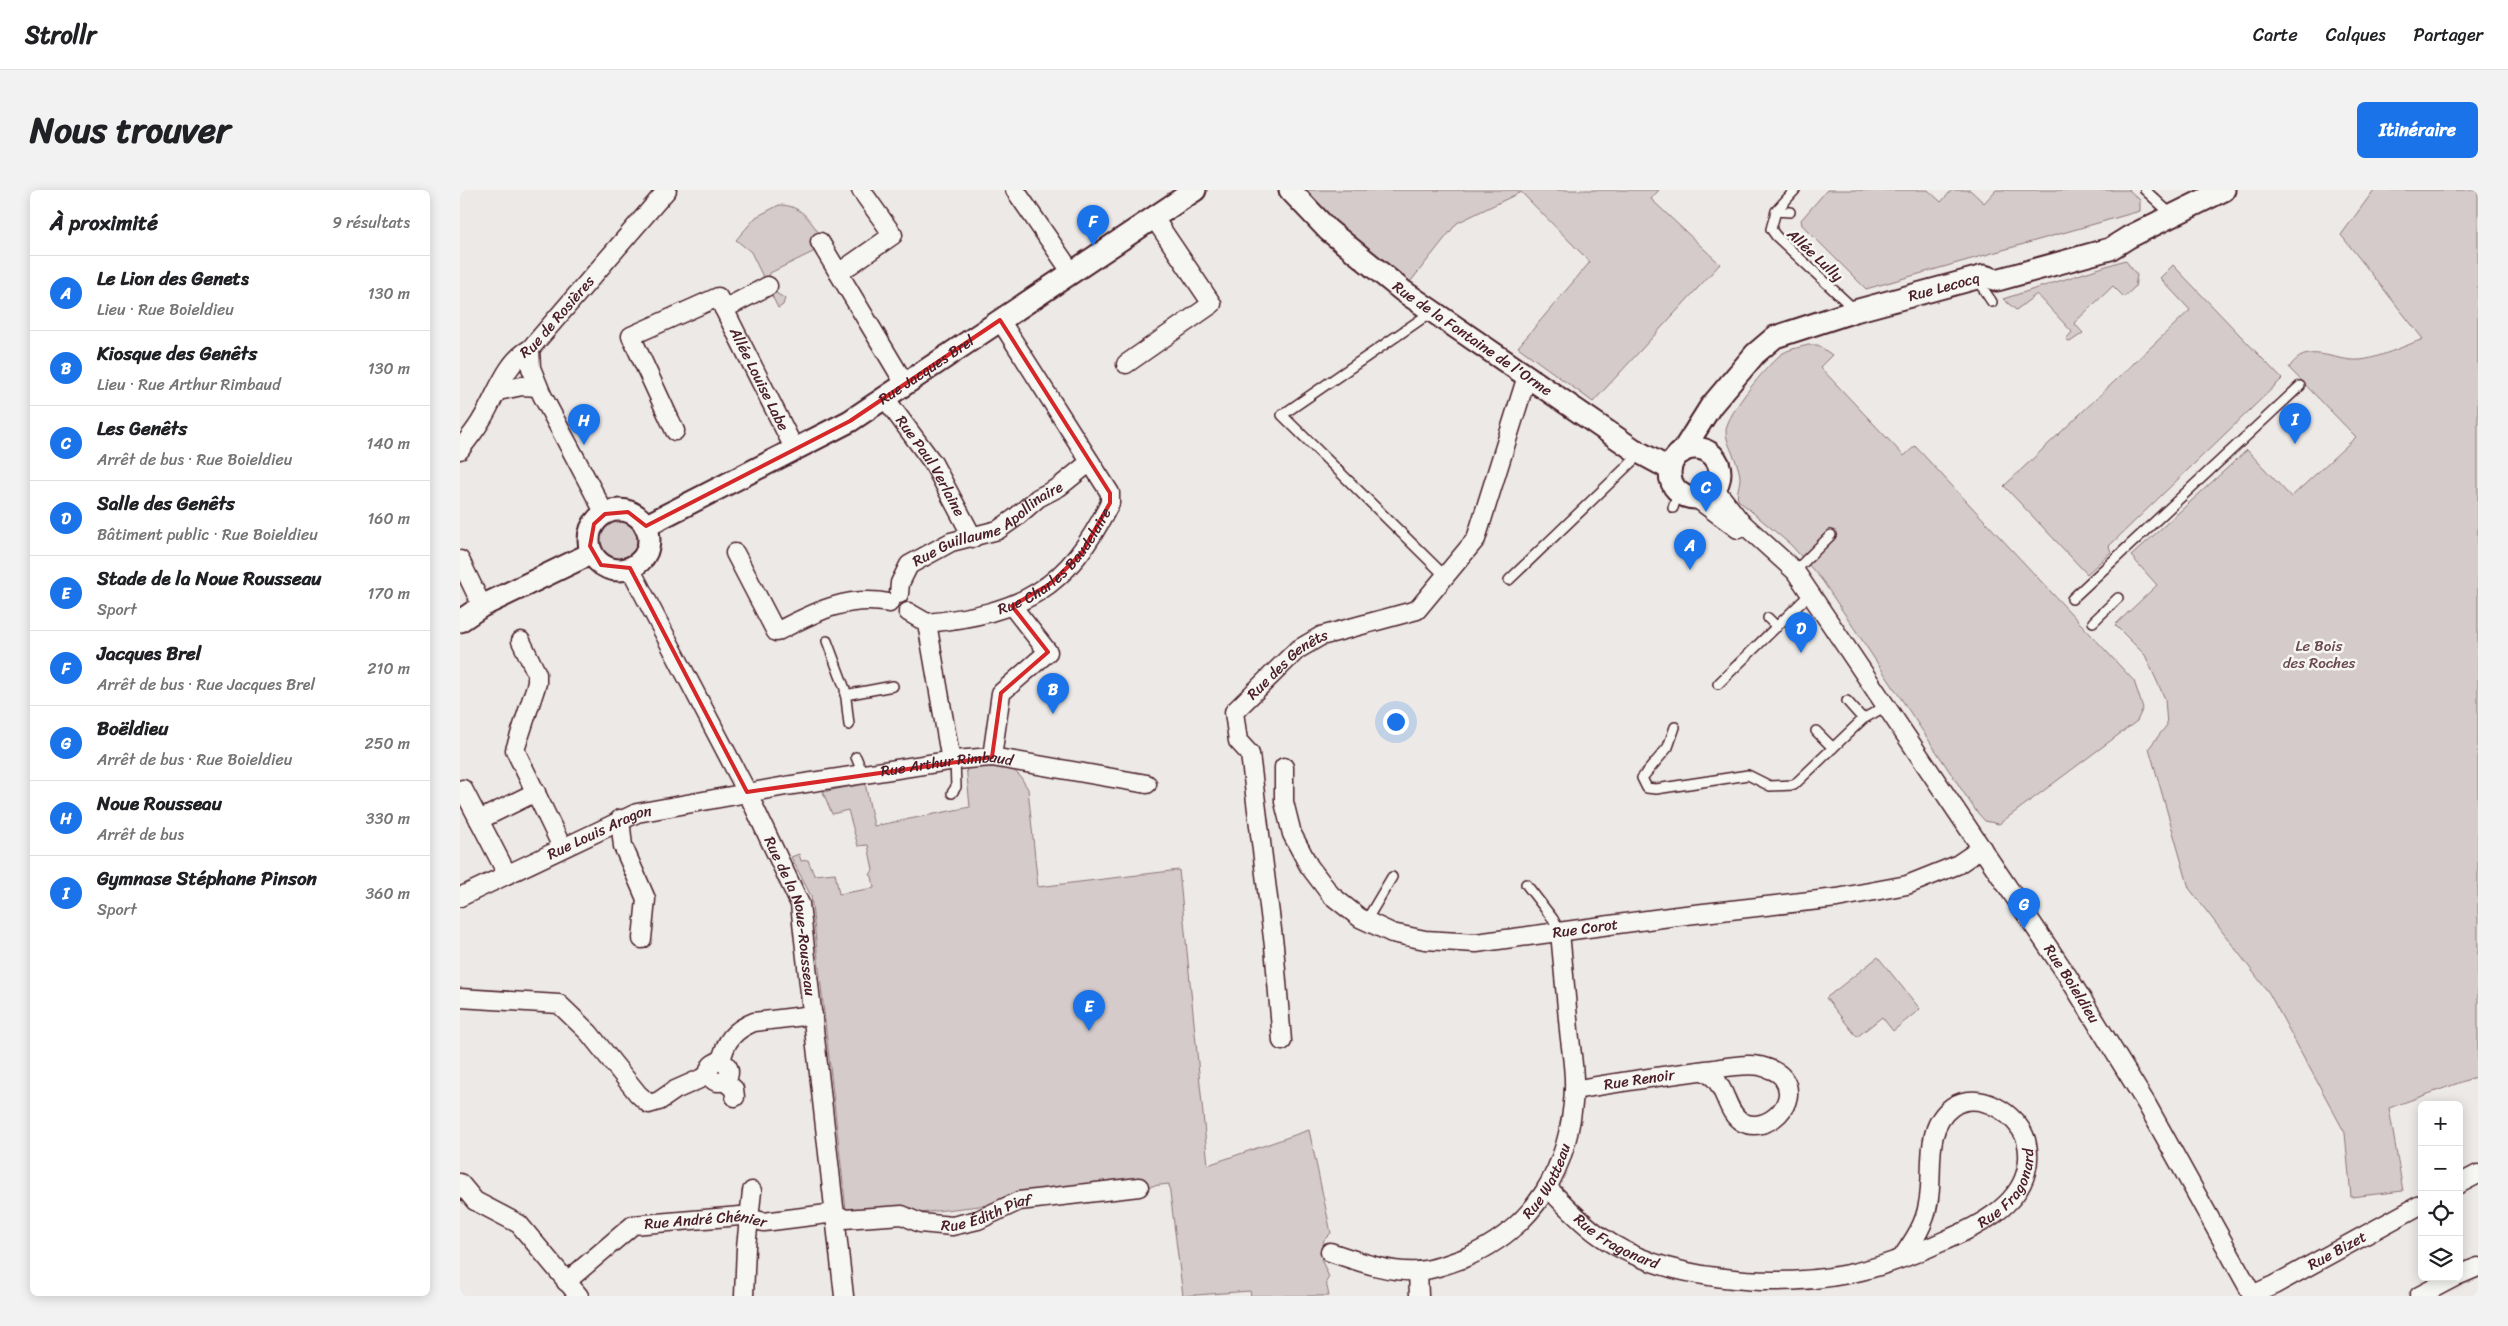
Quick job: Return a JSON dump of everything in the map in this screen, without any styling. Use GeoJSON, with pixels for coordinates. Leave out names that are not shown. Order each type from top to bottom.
{"type":"FeatureCollection","features":[{"type":"Feature","properties":{"kind":"street","name":"Rue de Rosières"},"geometry":{"type":"LineString","coordinates":[[460,450],[498,391],[501,383],[522,353],[530,349],[667,190]]}},
{"type":"Feature","properties":{"kind":"street"},"geometry":{"type":"LineString","coordinates":[[840,272],[893,235],[861,190]]}},
{"type":"Feature","properties":{"kind":"street"},"geometry":{"type":"LineString","coordinates":[[1014,190],[1072,273]]}},
{"type":"Feature","properties":{"kind":"street","name":"Rue Jacques Brel"},"geometry":{"type":"LineString","coordinates":[[645,526],[850,421],[1195,190]]}},
{"type":"Feature","properties":{"kind":"street","name":"Rue de la Fontaine de l'Orme"},"geometry":{"type":"LineString","coordinates":[[1290,190],[1328,230],[1403,291],[1641,453],[1676,460]]}},
{"type":"Feature","properties":{"kind":"street","name":"Rue Lecocq"},"geometry":{"type":"LineString","coordinates":[[1676,460],[1710,406],[1755,354],[1775,337],[1855,311],[1976,278],[1984,276],[1997,280],[2110,249],[2224,190]]}},
{"type":"Feature","properties":{"kind":"street"},"geometry":{"type":"LineString","coordinates":[[1126,364],[1212,304],[1154,218]]}},
{"type":"Feature","properties":{"kind":"street"},"geometry":{"type":"LineString","coordinates":[[820,242],[840,272],[905,384]]}},
{"type":"Feature","properties":{"kind":"street","name":"Allée Louise Labe"},"geometry":{"type":"LineString","coordinates":[[724,310],[768,286]]}},
{"type":"Feature","properties":{"kind":"street","name":"Allée Louise Labe"},"geometry":{"type":"LineString","coordinates":[[675,431],[631,336],[718,297],[795,450]]}},
{"type":"Feature","properties":{"kind":"street","name":"Rue Charles Baudelaire"},"geometry":{"type":"LineString","coordinates":[[927,623],[976,616],[1012,606],[1032,597],[1067,569],[1081,554],[1110,503],[1110,493],[1000,320]]}},
{"type":"Feature","properties":{"kind":"street"},"geometry":{"type":"LineString","coordinates":[[530,349],[531,368],[538,387],[605,514]]}},
{"type":"Feature","properties":{"kind":"street","name":"Rue des Genêts"},"geometry":{"type":"LineString","coordinates":[[1282,1040],[1274,946],[1250,754],[1238,741],[1234,712],[1297,650],[1309,642],[1321,636],[1417,610],[1476,539],[1527,376]]}},
{"type":"Feature","properties":{"kind":"street"},"geometry":{"type":"LineString","coordinates":[[498,391],[522,386],[538,387]]}},
{"type":"Feature","properties":{"kind":"street","name":"Rue Paul Verlaine"},"geometry":{"type":"LineString","coordinates":[[885,398],[932,463],[973,538]]}},
{"type":"Feature","properties":{"kind":"street"},"geometry":{"type":"LineString","coordinates":[[1710,406],[1707,431],[1710,454],[1719,466],[1720,474],[1690,497],[1672,485],[1676,460],[1696,448],[1710,454]]}},
{"type":"Feature","properties":{"kind":"street","name":"Rue Guillaume Apollinaire"},"geometry":{"type":"LineString","coordinates":[[894,599],[909,565],[951,542],[973,538],[1004,526],[1038,498],[1060,487],[1090,462]]}},
{"type":"Feature","properties":{"kind":"street","name":"Rue Boieldieu"},"geometry":{"type":"LineString","coordinates":[[1690,497],[1733,513],[1764,545],[1795,570],[2109,1041],[2155,1119],[2252,1296]]}},
{"type":"Feature","properties":{"kind":"street"},"geometry":{"type":"LineString","coordinates":[[616,510],[628,512],[638,517],[645,526],[648,548],[643,558],[630,568],[615,570],[602,565],[594,556],[589,538],[594,524],[605,514],[616,510]]}},
{"type":"Feature","properties":{"kind":"street"},"geometry":{"type":"LineString","coordinates":[[735,553],[776,632],[827,606],[870,599],[894,599],[890,610],[895,615],[902,616],[908,612],[927,623],[953,760]]}},
{"type":"Feature","properties":{"kind":"street"},"geometry":{"type":"LineString","coordinates":[[460,621],[482,606],[594,556]]}},
{"type":"Feature","properties":{"kind":"street"},"geometry":{"type":"LineString","coordinates":[[460,560],[482,606]]}},
{"type":"Feature","properties":{"kind":"street","name":"Rue de la Noue-Rousseau"},"geometry":{"type":"LineString","coordinates":[[630,568],[747,792],[800,904],[844,1296]]}},
{"type":"Feature","properties":{"kind":"street"},"geometry":{"type":"LineString","coordinates":[[992,757],[1002,693],[1048,652],[1012,606]]}},
{"type":"Feature","properties":{"kind":"street"},"geometry":{"type":"LineString","coordinates":[[521,641],[537,674],[538,683],[515,750],[562,847]]}},
{"type":"Feature","properties":{"kind":"street","name":"Rue Arthur Rimbaud"},"geometry":{"type":"LineString","coordinates":[[747,792],[953,760],[992,757],[1147,784]]}},
{"type":"Feature","properties":{"kind":"street","name":"Rue Corot"},"geometry":{"type":"LineString","coordinates":[[1284,767],[1284,802],[1292,834],[1309,866],[1331,895],[1366,921],[1392,933],[1425,940],[1476,943],[1837,898],[1907,885],[1957,865],[1982,848]]}},
{"type":"Feature","properties":{"kind":"street"},"geometry":{"type":"LineString","coordinates":[[463,789],[506,874]]}},
{"type":"Feature","properties":{"kind":"street"},"geometry":{"type":"LineString","coordinates":[[479,820],[536,792]]}},
{"type":"Feature","properties":{"kind":"street","name":"Rue Louis Aragon"},"geometry":{"type":"LineString","coordinates":[[460,897],[620,819],[654,808],[747,792]]}},
{"type":"Feature","properties":{"kind":"street"},"geometry":{"type":"LineString","coordinates":[[620,819],[623,846],[646,899],[642,939]]}},
{"type":"Feature","properties":{"kind":"street","name":"Rue Watteau"},"geometry":{"type":"LineString","coordinates":[[1330,1252],[1382,1267],[1418,1271],[1446,1265],[1504,1238],[1530,1213],[1548,1188],[1568,1130],[1574,1090],[1560,932]]}},
{"type":"Feature","properties":{"kind":"street"},"geometry":{"type":"LineString","coordinates":[[460,998],[559,1004],[589,1033],[638,1094],[649,1104],[659,1102],[674,1090],[716,1078],[729,1072],[727,1066],[721,1062],[726,1044],[734,1033],[747,1025],[754,1022],[813,1014]]}},
{"type":"Feature","properties":{"kind":"street","name":"Rue Renoir"},"geometry":{"type":"LineString","coordinates":[[1574,1090],[1662,1075],[1704,1071],[1758,1066],[1780,1074],[1786,1082],[1788,1093],[1784,1107],[1778,1116],[1764,1124],[1751,1125],[1740,1121],[1732,1111],[1716,1079],[1704,1071]]}},
{"type":"Feature","properties":{"kind":"street"},"geometry":{"type":"LineString","coordinates":[[716,1078],[734,1089],[735,1097]]}},
{"type":"Feature","properties":{"kind":"street","name":"Rue Fragonard"},"geometry":{"type":"LineString","coordinates":[[1548,1188],[1599,1236],[1620,1248],[1682,1270],[1763,1281],[1806,1280],[1849,1274],[1929,1248],[1969,1230],[1994,1215],[2024,1179],[2029,1160],[2025,1138],[2013,1121],[1998,1107],[1984,1102],[1968,1101],[1953,1107],[1941,1119],[1933,1135],[1928,1205],[1917,1237],[1903,1256]]}},
{"type":"Feature","properties":{"kind":"street"},"geometry":{"type":"LineString","coordinates":[[2463,1182],[2478,1174]]}},
{"type":"Feature","properties":{"kind":"street"},"geometry":{"type":"LineString","coordinates":[[460,1183],[475,1201],[519,1224],[578,1296]]}},
{"type":"Feature","properties":{"kind":"street","name":"Rue Édith Piaf"},"geometry":{"type":"LineString","coordinates":[[835,1213],[844,1219],[902,1215],[920,1223],[952,1226],[978,1220],[1020,1201],[1139,1187]]}},
{"type":"Feature","properties":{"kind":"street"},"geometry":{"type":"LineString","coordinates":[[744,1296],[752,1191]]}},
{"type":"Feature","properties":{"kind":"street","name":"Rue Bizet"},"geometry":{"type":"LineString","coordinates":[[2252,1296],[2418,1206]]}},
{"type":"Feature","properties":{"kind":"street","name":"Rue André Chénier"},"geometry":{"type":"LineString","coordinates":[[566,1282],[632,1225],[740,1216],[764,1222],[835,1213]]}},
{"type":"Feature","properties":{"kind":"street"},"geometry":{"type":"LineString","coordinates":[[2463,1273],[2478,1267]]}},
{"type":"Feature","properties":{"kind":"street"},"geometry":{"type":"LineString","coordinates":[[1418,1271],[1419,1296]]}},
{"type":"Feature","properties":{"kind":"street"},"geometry":{"type":"LineString","coordinates":[[2419,1296],[2447,1281]]}},
{"type":"Feature","properties":{"kind":"lane"},"geometry":{"type":"LineString","coordinates":[[1776,210],[1795,190]]}},
{"type":"Feature","properties":{"kind":"lane"},"geometry":{"type":"LineString","coordinates":[[2145,190],[2173,216]]}},
{"type":"Feature","properties":{"kind":"lane"},"geometry":{"type":"LineString","coordinates":[[1776,210],[1790,212]]}},
{"type":"Feature","properties":{"kind":"lane","name":"Allée Lully"},"geometry":{"type":"LineString","coordinates":[[1776,210],[1771,224],[1776,236],[1855,311]]}},
{"type":"Feature","properties":{"kind":"lane"},"geometry":{"type":"LineString","coordinates":[[1976,278],[1992,302]]}},
{"type":"Feature","properties":{"kind":"lane"},"geometry":{"type":"LineString","coordinates":[[1433,311],[1282,415],[1445,576]]}},
{"type":"Feature","properties":{"kind":"lane"},"geometry":{"type":"LineString","coordinates":[[2072,599],[2300,386]]}},
{"type":"Feature","properties":{"kind":"lane"},"geometry":{"type":"LineString","coordinates":[[1509,580],[1641,453]]}},
{"type":"Feature","properties":{"kind":"lane"},"geometry":{"type":"LineString","coordinates":[[1795,570],[1832,534]]}},
{"type":"Feature","properties":{"kind":"lane"},"geometry":{"type":"LineString","coordinates":[[1718,684],[1811,593]]}},
{"type":"Feature","properties":{"kind":"lane"},"geometry":{"type":"LineString","coordinates":[[2093,622],[2118,598]]}},
{"type":"Feature","properties":{"kind":"lane"},"geometry":{"type":"LineString","coordinates":[[1768,618],[1777,627]]}},
{"type":"Feature","properties":{"kind":"lane"},"geometry":{"type":"LineString","coordinates":[[827,641],[846,695],[849,725]]}},
{"type":"Feature","properties":{"kind":"lane"},"geometry":{"type":"LineString","coordinates":[[846,695],[893,686]]}},
{"type":"Feature","properties":{"kind":"lane"},"geometry":{"type":"LineString","coordinates":[[1847,702],[1863,718]]}},
{"type":"Feature","properties":{"kind":"lane"},"geometry":{"type":"LineString","coordinates":[[1675,727],[1668,747],[1642,778],[1643,784],[1647,788],[1656,789],[1748,776],[1770,786],[1794,785],[1863,718],[1886,706]]}},
{"type":"Feature","properties":{"kind":"lane"},"geometry":{"type":"LineString","coordinates":[[1816,731],[1833,748]]}},
{"type":"Feature","properties":{"kind":"lane"},"geometry":{"type":"LineString","coordinates":[[856,757],[863,774]]}},
{"type":"Feature","properties":{"kind":"lane"},"geometry":{"type":"LineString","coordinates":[[952,793],[956,787],[953,760]]}},
{"type":"Feature","properties":{"kind":"lane"},"geometry":{"type":"LineString","coordinates":[[1366,921],[1392,877]]}},
{"type":"Feature","properties":{"kind":"lane"},"geometry":{"type":"LineString","coordinates":[[1526,884],[1553,919],[1560,932]]}},
{"type":"Feature","properties":{"kind":"highlighted area"},"geometry":{"type":"Polygon","coordinates":[[[1000,320],[1110,493],[1110,503],[1081,554],[1050,584],[1012,606],[1048,652],[1001,693],[992,757],[747,792],[630,568],[601,565],[590,546],[594,524],[605,514],[628,512],[646,526],[850,421],[1000,320]]]}},
{"type":"Feature","properties":{"kind":"green space"},"geometry":{"type":"Polygon","coordinates":[[[1290,190],[1659,190],[1651,199],[1720,264],[1593,402],[1518,347],[1590,262],[1521,192],[1457,223],[1403,291],[1290,190]]]}},
{"type":"Feature","properties":{"kind":"green space"},"geometry":{"type":"Polygon","coordinates":[[[1827,190],[1928,190],[1941,202],[1952,190],[1970,190],[1984,203],[1996,190],[2129,190],[2140,200],[2140,211],[1866,289],[1802,225],[1801,220],[1827,190]]]}},
{"type":"Feature","properties":{"kind":"green space","name":"Le Bois des Roches"},"geometry":{"type":"Polygon","coordinates":[[[2374,190],[2478,190],[2478,1076],[2389,1108],[2403,1191],[2351,1197],[2345,1133],[2269,993],[2189,888],[2149,748],[2167,725],[2165,699],[2145,655],[2115,625],[2157,585],[2131,556],[2247,450],[2291,497],[2356,437],[2289,368],[2296,360],[2304,355],[2312,354],[2350,360],[2367,359],[2423,339],[2341,235],[2374,190]]]}},
{"type":"Feature","properties":{"kind":"green space"},"geometry":{"type":"Polygon","coordinates":[[[779,205],[799,210],[821,236],[819,249],[770,273],[769,277],[777,294],[785,298],[783,305],[778,308],[751,252],[736,240],[756,217],[779,205]]]}},
{"type":"Feature","properties":{"kind":"green space"},"geometry":{"type":"Polygon","coordinates":[[[2125,260],[2137,275],[2135,287],[2124,297],[2113,286],[2074,323],[2083,333],[2070,342],[2066,339],[2072,332],[2037,294],[2016,310],[2003,299],[2125,260]]]}},
{"type":"Feature","properties":{"kind":"green space"},"geometry":{"type":"Polygon","coordinates":[[[2173,265],[2282,379],[2109,546],[2111,552],[2087,574],[2004,486],[2190,310],[2160,278],[2173,265]]]}},
{"type":"Feature","properties":{"kind":"green space"},"geometry":{"type":"Polygon","coordinates":[[[1808,345],[1818,345],[1832,355],[1820,367],[1904,456],[1915,446],[2134,681],[2143,708],[2137,721],[1999,824],[1985,821],[1976,811],[1822,580],[1791,545],[1738,500],[1737,494],[1740,477],[1726,435],[1728,422],[1748,390],[1779,356],[1785,352],[1808,345]]]}},
{"type":"Feature","properties":{"kind":"green space"},"geometry":{"type":"Polygon","coordinates":[[[618,521],[625,522],[631,527],[636,533],[636,547],[631,553],[625,558],[618,559],[611,558],[605,553],[600,547],[599,540],[600,533],[605,527],[611,522],[618,521]]]}},
{"type":"Feature","properties":{"kind":"green space"},"geometry":{"type":"Polygon","coordinates":[[[966,765],[1009,766],[1020,776],[1028,789],[1038,887],[1179,870],[1208,1165],[1309,1130],[1331,1233],[1323,1241],[1330,1252],[1321,1259],[1329,1277],[1326,1282],[1329,1296],[1251,1296],[1250,1291],[1183,1296],[1169,1184],[902,1215],[853,1213],[846,1210],[811,896],[791,857],[799,854],[801,861],[808,860],[814,875],[835,873],[839,894],[874,888],[872,876],[870,875],[873,870],[868,845],[858,846],[848,810],[832,814],[823,792],[865,783],[874,826],[970,807],[966,765]]]}},
{"type":"Feature","properties":{"kind":"green space"},"geometry":{"type":"Polygon","coordinates":[[[1878,957],[1920,1009],[1893,1031],[1882,1017],[1857,1037],[1826,998],[1878,957]]]}},
{"type":"Feature","properties":{"kind":"place","name":"Jacques Brel"},"geometry":{"type":"Point","coordinates":[1093,246]}},
{"type":"Feature","properties":{"kind":"place","name":"Gymnase Stéphane Pinson"},"geometry":{"type":"Point","coordinates":[2295,444]}},
{"type":"Feature","properties":{"kind":"place","name":"Noue Rousseau"},"geometry":{"type":"Point","coordinates":[584,445]}},
{"type":"Feature","properties":{"kind":"place","name":"Les Genêts"},"geometry":{"type":"Point","coordinates":[1706,512]}},
{"type":"Feature","properties":{"kind":"place","name":"Le Lion des Genets"},"geometry":{"type":"Point","coordinates":[1690,570]}},
{"type":"Feature","properties":{"kind":"place","name":"Salle des Genêts"},"geometry":{"type":"Point","coordinates":[1801,653]}},
{"type":"Feature","properties":{"kind":"place","name":"Kiosque des Genêts"},"geometry":{"type":"Point","coordinates":[1053,714]}},
{"type":"Feature","properties":{"kind":"place","name":"Boëldieu"},"geometry":{"type":"Point","coordinates":[2024,929]}},
{"type":"Feature","properties":{"kind":"place","name":"Stade de la Noue Rousseau"},"geometry":{"type":"Point","coordinates":[1089,1031]}}]}
